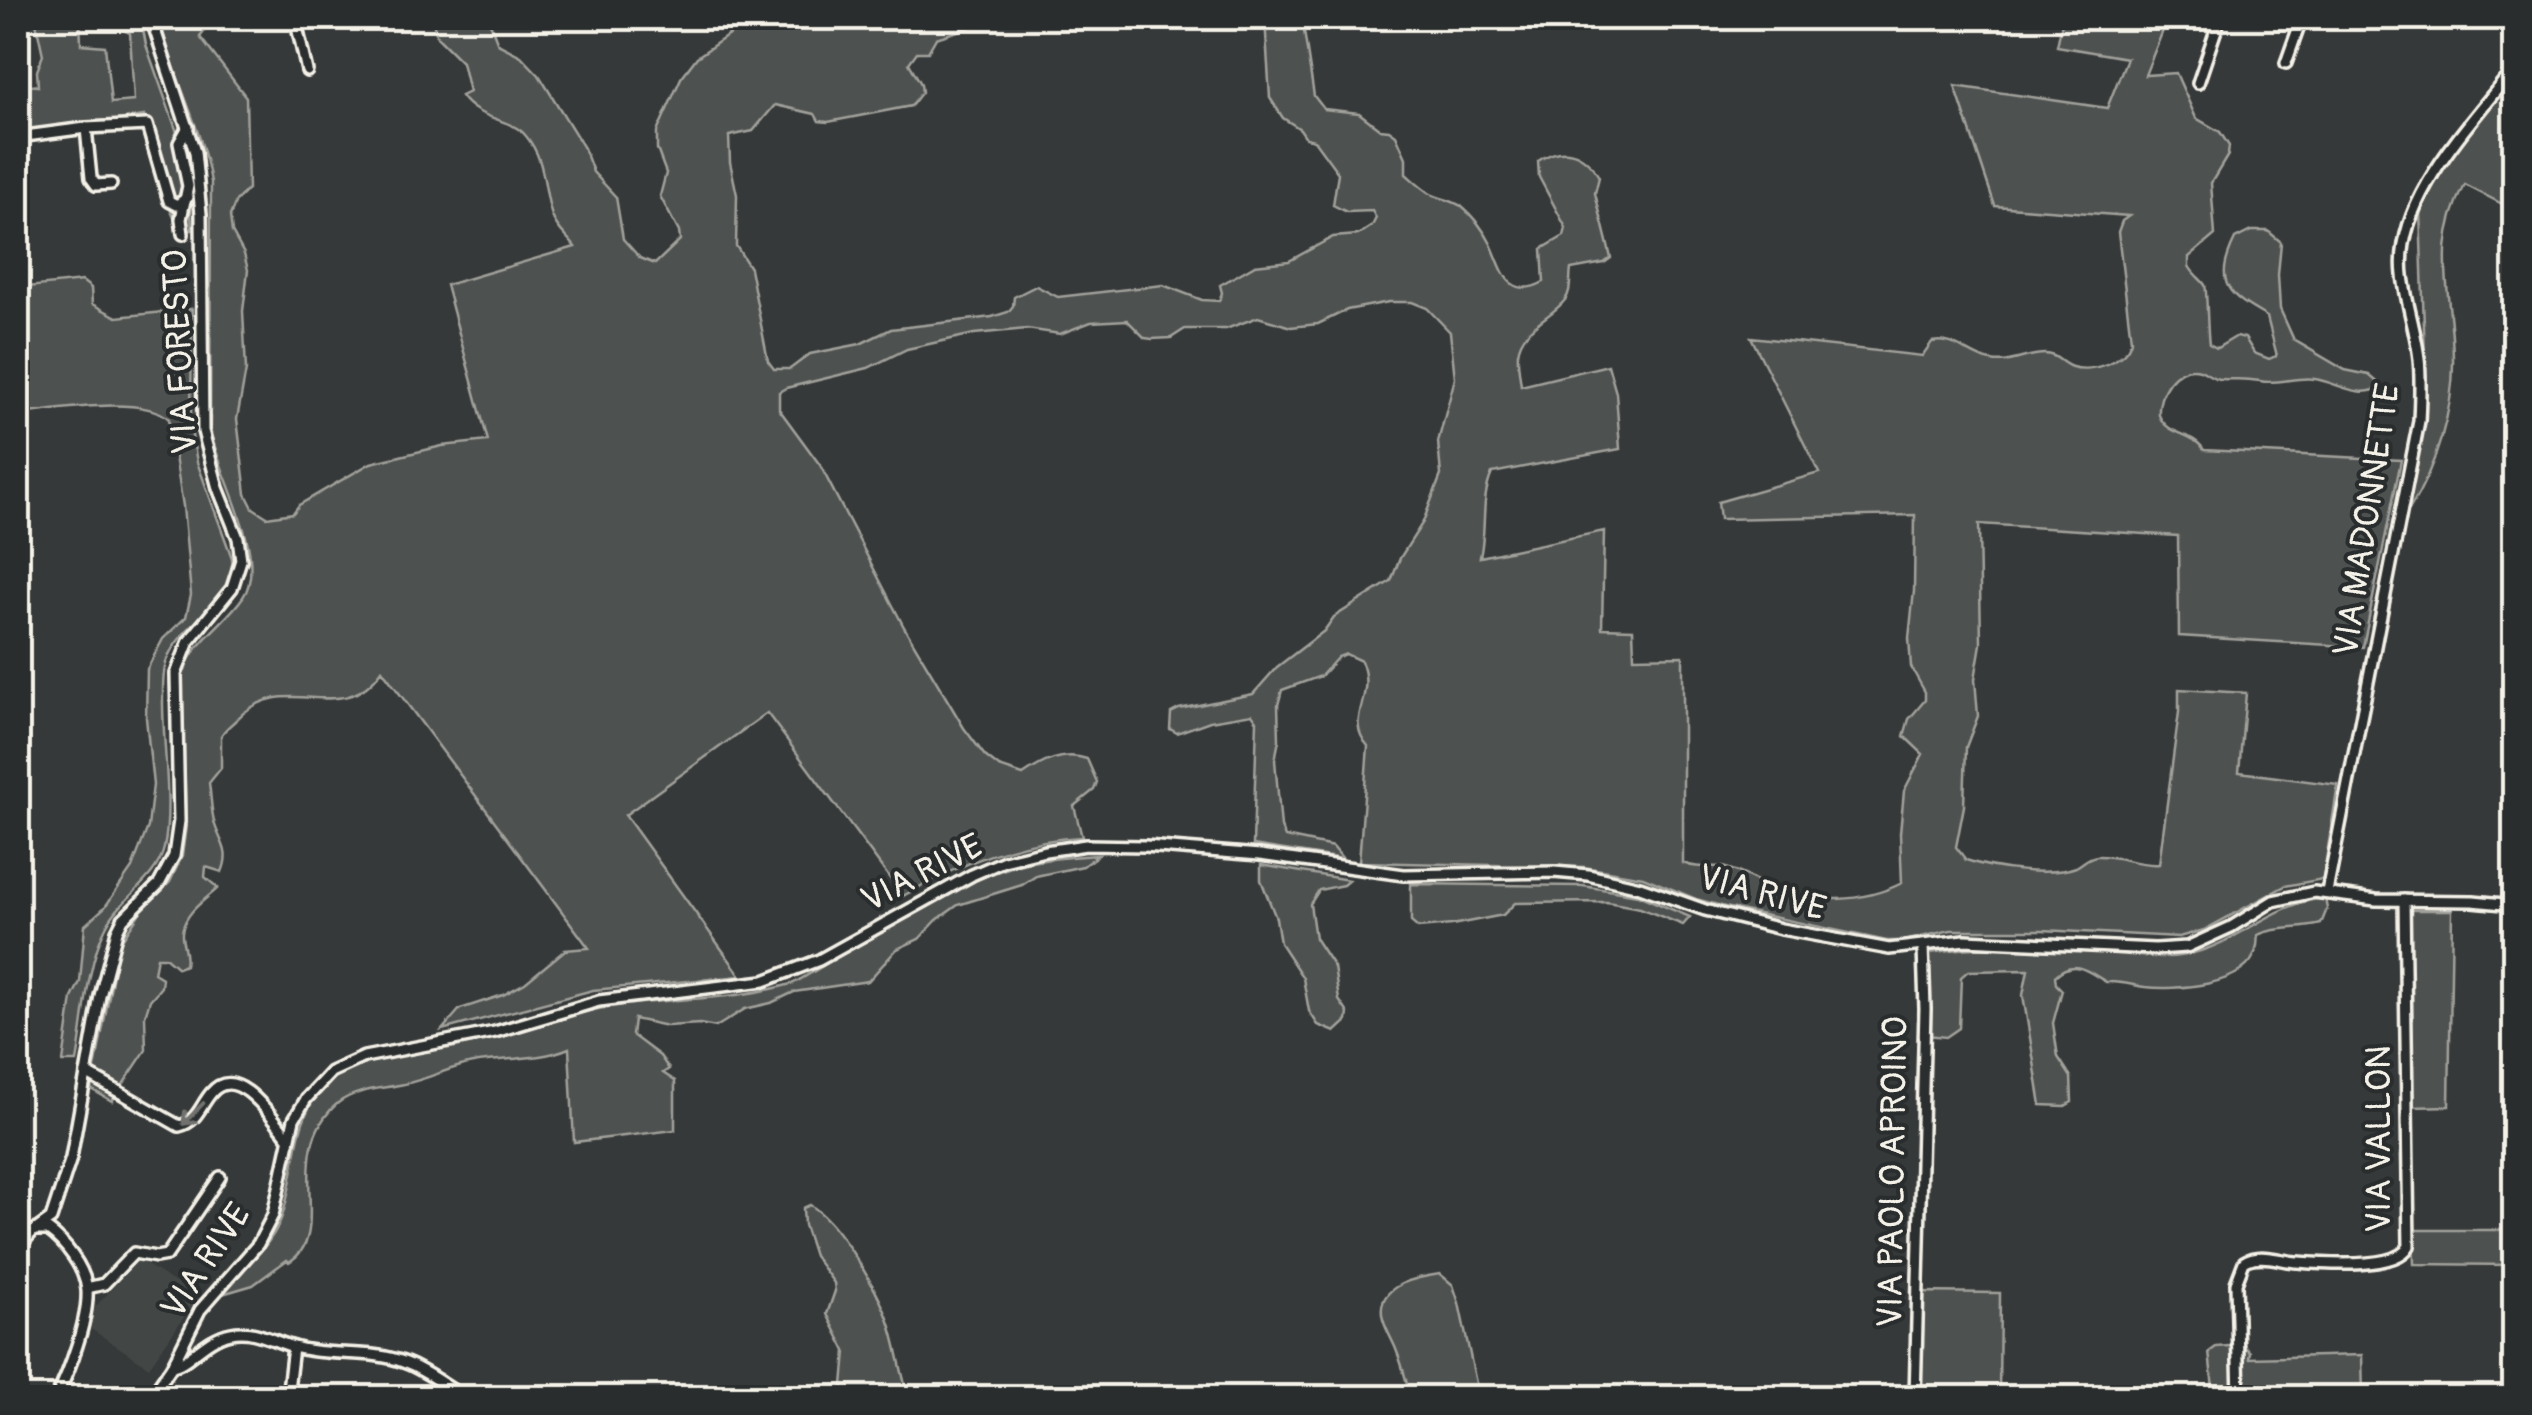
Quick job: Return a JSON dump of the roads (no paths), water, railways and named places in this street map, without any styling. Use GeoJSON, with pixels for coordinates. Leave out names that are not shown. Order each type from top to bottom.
{"type":"FeatureCollection","features":[{"type":"Feature","properties":{"kind":"street","name":"VIA FORESTO"},"geometry":{"type":"LineString","coordinates":[[43,1227],[71,1158],[100,996],[117,931],[158,884],[174,856],[179,821],[176,674],[189,641],[232,588],[241,560],[238,538],[214,475],[203,431],[197,163],[152,18]]}},
{"type":"Feature","properties":{"kind":"street"},"geometry":{"type":"LineString","coordinates":[[295,18],[307,71]]}},
{"type":"Feature","properties":{"kind":"street"},"geometry":{"type":"LineString","coordinates":[[2198,83],[2220,18]]}},
{"type":"Feature","properties":{"kind":"street"},"geometry":{"type":"LineString","coordinates":[[2286,63],[2302,18]]}},
{"type":"Feature","properties":{"kind":"street","name":"VIA MADONNETTE"},"geometry":{"type":"LineString","coordinates":[[2327,892],[2419,421],[2419,359],[2402,249],[2418,202],[2441,164],[2464,128],[2514,68]]}},
{"type":"Feature","properties":{"kind":"street"},"geometry":{"type":"LineString","coordinates":[[18,137],[86,128],[146,126],[169,201],[177,206],[188,198]]}},
{"type":"Feature","properties":{"kind":"street"},"geometry":{"type":"LineString","coordinates":[[183,234],[181,219],[188,198],[179,143],[188,127]]}},
{"type":"Feature","properties":{"kind":"street"},"geometry":{"type":"LineString","coordinates":[[86,128],[91,178],[96,185],[111,184]]}},
{"type":"Feature","properties":{"kind":"street","name":"VIA RIVE"},"geometry":{"type":"LineString","coordinates":[[150,1398],[172,1366],[200,1310],[258,1244],[279,1192],[289,1138],[306,1100],[330,1072],[348,1062],[495,1032],[599,1001],[764,980],[819,960],[950,885],[1004,860],[1076,846],[1221,851],[1404,875],[1588,875],[1796,932],[1889,950],[1965,940],[2155,949],[2188,946],[2231,927],[2273,901],[2327,892],[2376,900],[2514,905]]}},
{"type":"Feature","properties":{"kind":"street","name":"VIA VALLON"},"geometry":{"type":"LineString","coordinates":[[2239,1398],[2236,1282],[2244,1262],[2258,1256],[2350,1264],[2402,1256],[2409,1246],[2404,900]]}},
{"type":"Feature","properties":{"kind":"street","name":"VIA PAOLO APROINO"},"geometry":{"type":"LineString","coordinates":[[1915,1398],[1925,947]]}},
{"type":"Feature","properties":{"kind":"street"},"geometry":{"type":"LineString","coordinates":[[86,1073],[179,1126],[192,1120],[217,1087],[242,1086],[289,1138]]}},
{"type":"Feature","properties":{"kind":"street"},"geometry":{"type":"LineString","coordinates":[[87,1288],[104,1284],[134,1253],[156,1258],[167,1255],[220,1177]]}},
{"type":"Feature","properties":{"kind":"street"},"geometry":{"type":"LineString","coordinates":[[18,1248],[43,1227]]}},
{"type":"Feature","properties":{"kind":"street"},"geometry":{"type":"LineString","coordinates":[[18,1232],[43,1227],[58,1238],[79,1267],[87,1288],[79,1335],[56,1398]]}},
{"type":"Feature","properties":{"kind":"street"},"geometry":{"type":"LineString","coordinates":[[172,1366],[184,1362],[211,1339],[228,1333],[253,1332],[292,1347],[392,1358],[418,1368],[465,1397]]}},
{"type":"Feature","properties":{"kind":"street"},"geometry":{"type":"LineString","coordinates":[[288,1398],[292,1347]]}}]}
